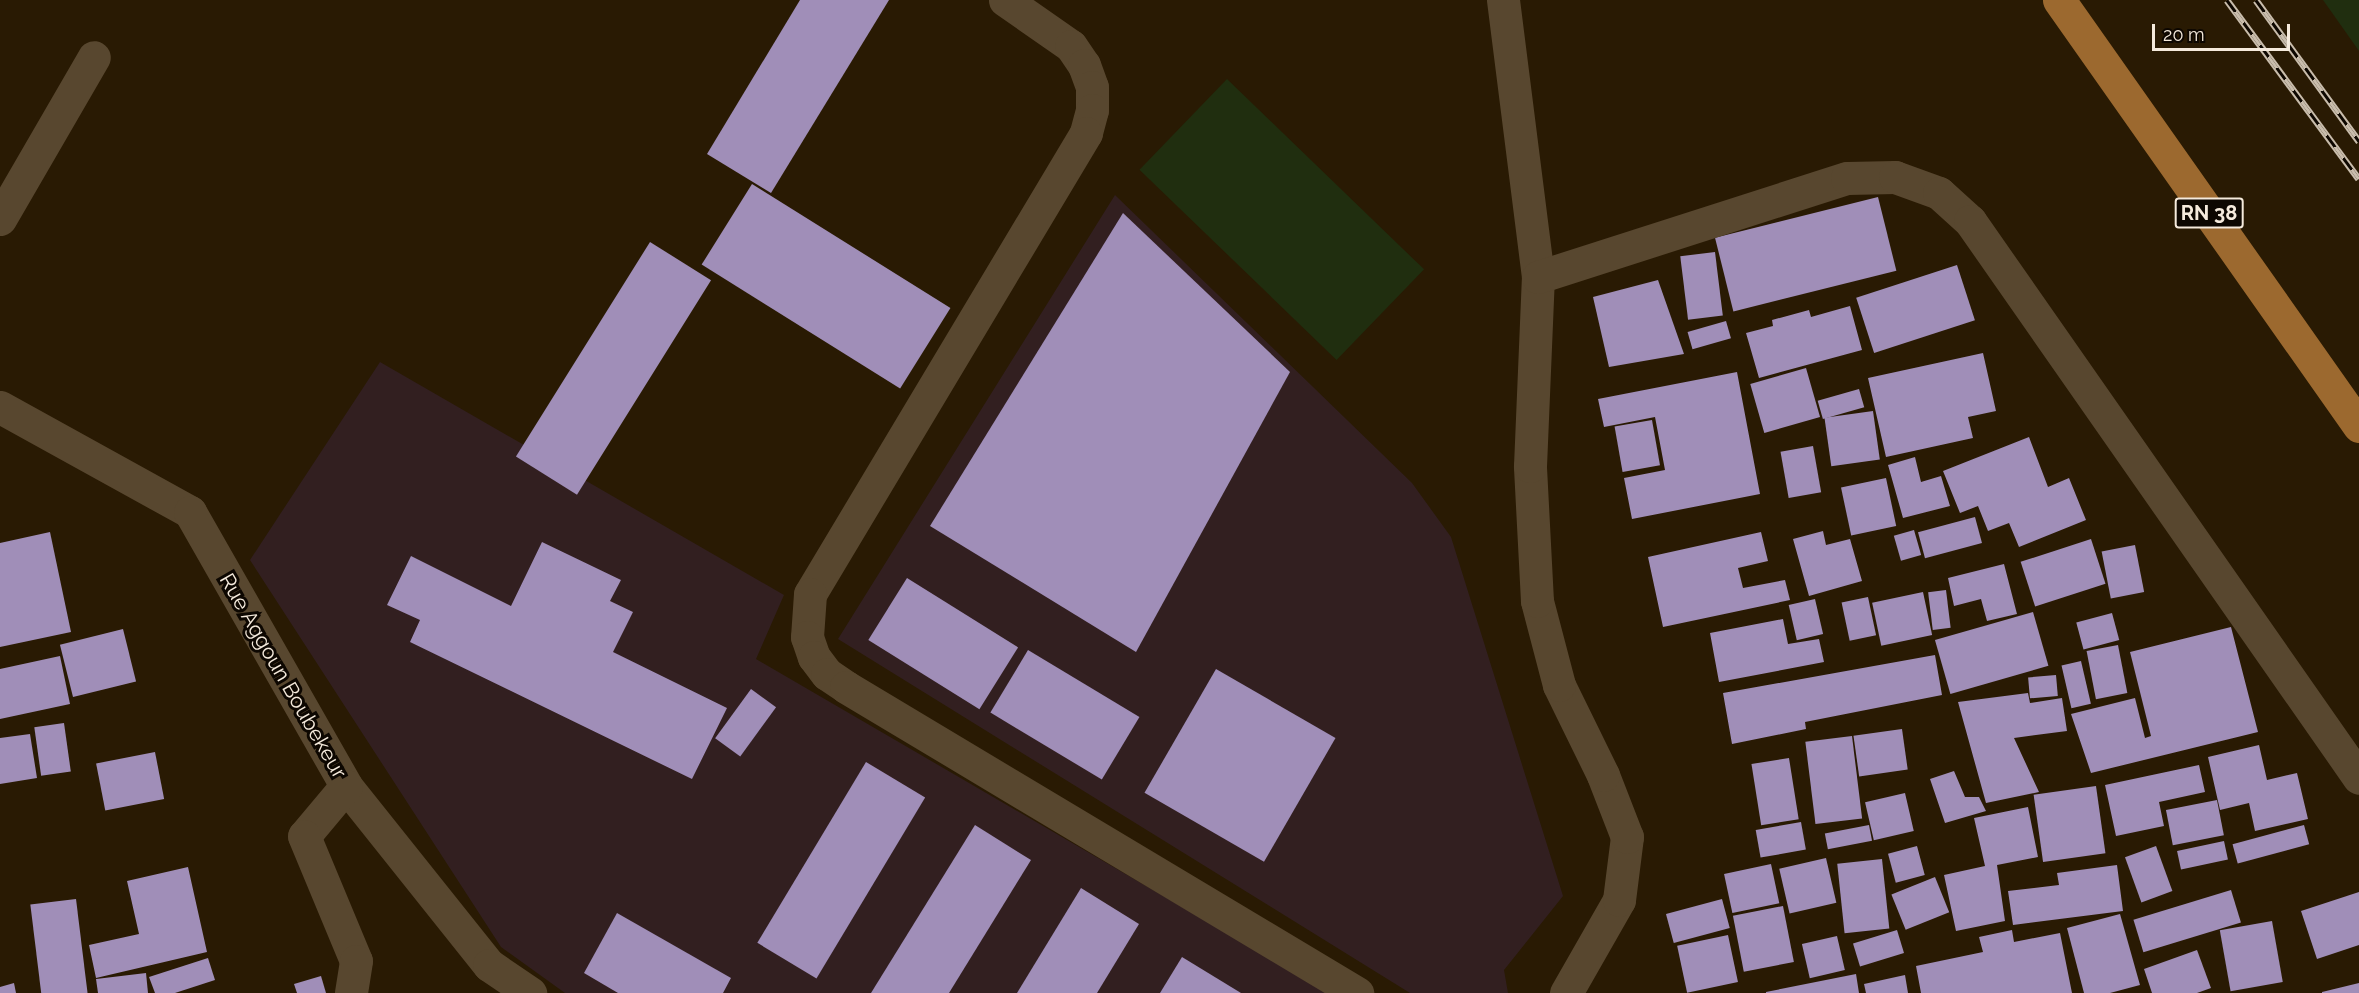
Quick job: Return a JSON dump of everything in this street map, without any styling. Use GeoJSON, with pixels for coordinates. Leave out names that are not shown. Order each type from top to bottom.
{"type":"FeatureCollection","features":[{"type":"Feature","properties":{"kind":"main road","name":"RN 38"},"geometry":{"type":"LineString","coordinates":[[2059,0],[2359,426]]}},
{"type":"Feature","properties":{"kind":"street"},"geometry":{"type":"LineString","coordinates":[[1005,0],[1071,46],[1084,65],[1092,99],[1086,133],[810,594],[807,637],[827,674],[846,687],[1357,993]]}},
{"type":"Feature","properties":{"kind":"street"},"geometry":{"type":"LineString","coordinates":[[1503,0],[1538,277],[1530,466],[1538,601],[1559,685],[1603,775],[1627,837],[1619,900],[1566,993]]}},
{"type":"Feature","properties":{"kind":"street"},"geometry":{"type":"LineString","coordinates":[[0,219],[94,57]]}},
{"type":"Feature","properties":{"kind":"street"},"geometry":{"type":"LineString","coordinates":[[1538,277],[1847,178],[1895,177],[1939,193],[1970,221],[2359,778]]}},
{"type":"Feature","properties":{"kind":"street","name":"Rue Aggoun Boubekeur"},"geometry":{"type":"LineString","coordinates":[[0,407],[190,512],[346,786],[489,965],[530,993]]}},
{"type":"Feature","properties":{"kind":"street"},"geometry":{"type":"LineString","coordinates":[[346,786],[304,836],[356,961],[351,993]]}},
{"type":"Feature","properties":{"kind":"shaded area"},"geometry":{"type":"Polygon","coordinates":[[[1115,195],[1412,483],[1451,537],[1563,896],[1504,970],[1508,993],[1410,993],[838,639],[1115,195]]]}},
{"type":"Feature","properties":{"kind":"shaded area"},"geometry":{"type":"Polygon","coordinates":[[[380,362],[784,595],[756,659],[1330,993],[565,993],[501,947],[250,560],[380,362]]]}},
{"type":"Feature","properties":{"kind":"green space"},"geometry":{"type":"Polygon","coordinates":[[[2323,0],[2359,0],[2359,51],[2323,0]]]}},
{"type":"Feature","properties":{"kind":"green space"},"geometry":{"type":"Polygon","coordinates":[[[1227,79],[1424,269],[1337,360],[1139,170],[1227,79]]]}},
{"type":"Feature","properties":{"kind":"building"},"geometry":{"type":"Polygon","coordinates":[[[800,0],[889,0],[771,193],[707,154],[800,0]]]}},
{"type":"Feature","properties":{"kind":"building"},"geometry":{"type":"Polygon","coordinates":[[[752,184],[950,308],[900,389],[702,265],[752,184]]]}},
{"type":"Feature","properties":{"kind":"building"},"geometry":{"type":"Polygon","coordinates":[[[1878,197],[1896,271],[1733,311],[1715,238],[1878,197]]]}},
{"type":"Feature","properties":{"kind":"building"},"geometry":{"type":"Polygon","coordinates":[[[1123,213],[1290,372],[1136,652],[930,526],[1123,213]]]}},
{"type":"Feature","properties":{"kind":"building"},"geometry":{"type":"Polygon","coordinates":[[[650,242],[711,280],[577,495],[516,457],[650,242]]]}},
{"type":"Feature","properties":{"kind":"building"},"geometry":{"type":"Polygon","coordinates":[[[1715,252],[1723,316],[1688,320],[1680,256],[1715,252]]]}},
{"type":"Feature","properties":{"kind":"building"},"geometry":{"type":"Polygon","coordinates":[[[1957,265],[1975,320],[1874,353],[1856,298],[1957,265]]]}},
{"type":"Feature","properties":{"kind":"building"},"geometry":{"type":"Polygon","coordinates":[[[1658,280],[1684,354],[1609,367],[1593,297],[1658,280]]]}},
{"type":"Feature","properties":{"kind":"building"},"geometry":{"type":"Polygon","coordinates":[[[1850,306],[1862,350],[1759,378],[1746,333],[1773,326],[1772,320],[1809,310],[1811,317],[1850,306]]]}},
{"type":"Feature","properties":{"kind":"building"},"geometry":{"type":"Polygon","coordinates":[[[1726,321],[1731,338],[1693,349],[1688,332],[1726,321]]]}},
{"type":"Feature","properties":{"kind":"building"},"geometry":{"type":"Polygon","coordinates":[[[1983,353],[1996,411],[1968,417],[1973,438],[1886,457],[1868,378],[1983,353]]]}},
{"type":"Feature","properties":{"kind":"building"},"geometry":{"type":"Polygon","coordinates":[[[1806,368],[1820,417],[1764,433],[1750,384],[1806,368]]]}},
{"type":"Feature","properties":{"kind":"building"},"geometry":{"type":"Polygon","coordinates":[[[1737,372],[1760,494],[1632,519],[1624,478],[1665,470],[1655,417],[1604,427],[1598,399],[1737,372]]]}},
{"type":"Feature","properties":{"kind":"building"},"geometry":{"type":"Polygon","coordinates":[[[1859,389],[1864,407],[1823,419],[1818,401],[1859,389]]]}},
{"type":"Feature","properties":{"kind":"building"},"geometry":{"type":"Polygon","coordinates":[[[1873,411],[1880,460],[1831,466],[1824,418],[1873,411]]]}},
{"type":"Feature","properties":{"kind":"building"},"geometry":{"type":"Polygon","coordinates":[[[1652,420],[1660,465],[1623,472],[1615,427],[1652,420]]]}},
{"type":"Feature","properties":{"kind":"building"},"geometry":{"type":"Polygon","coordinates":[[[2029,437],[2048,487],[2069,478],[2086,520],[2019,547],[2009,523],[1988,531],[1978,506],[1960,513],[1943,471],[2029,437]]]}},
{"type":"Feature","properties":{"kind":"building"},"geometry":{"type":"Polygon","coordinates":[[[1813,446],[1821,492],[1789,498],[1781,452],[1813,446]]]}},
{"type":"Feature","properties":{"kind":"building"},"geometry":{"type":"Polygon","coordinates":[[[1915,457],[1921,482],[1941,476],[1950,506],[1903,518],[1888,465],[1915,457]]]}},
{"type":"Feature","properties":{"kind":"building"},"geometry":{"type":"Polygon","coordinates":[[[1886,478],[1896,526],[1851,535],[1841,488],[1886,478]]]}},
{"type":"Feature","properties":{"kind":"building"},"geometry":{"type":"Polygon","coordinates":[[[1975,517],[1982,543],[1925,558],[1918,532],[1975,517]]]}},
{"type":"Feature","properties":{"kind":"building"},"geometry":{"type":"Polygon","coordinates":[[[1914,530],[1921,555],[1901,561],[1894,536],[1914,530]]]}},
{"type":"Feature","properties":{"kind":"building"},"geometry":{"type":"Polygon","coordinates":[[[1823,531],[1826,545],[1850,539],[1862,581],[1809,596],[1793,539],[1823,531]]]}},
{"type":"Feature","properties":{"kind":"building"},"geometry":{"type":"Polygon","coordinates":[[[50,532],[71,632],[0,647],[0,543],[50,532]]]}},
{"type":"Feature","properties":{"kind":"building"},"geometry":{"type":"Polygon","coordinates":[[[1761,532],[1768,561],[1738,568],[1743,588],[1785,580],[1790,600],[1663,627],[1648,557],[1761,532]]]}},
{"type":"Feature","properties":{"kind":"building"},"geometry":{"type":"Polygon","coordinates":[[[2091,539],[2106,584],[2035,607],[2021,562],[2091,539]]]}},
{"type":"Feature","properties":{"kind":"building"},"geometry":{"type":"Polygon","coordinates":[[[542,542],[621,580],[610,601],[633,612],[613,652],[727,708],[692,779],[410,642],[420,620],[387,605],[411,556],[511,606],[542,542]]]}},
{"type":"Feature","properties":{"kind":"building"},"geometry":{"type":"Polygon","coordinates":[[[2135,545],[2144,592],[2111,599],[2102,551],[2135,545]]]}},
{"type":"Feature","properties":{"kind":"building"},"geometry":{"type":"Polygon","coordinates":[[[2004,564],[2017,614],[1987,621],[1981,599],[1954,606],[1948,578],[2004,564]]]}},
{"type":"Feature","properties":{"kind":"building"},"geometry":{"type":"Polygon","coordinates":[[[907,578],[1018,647],[979,709],[868,640],[907,578]]]}},
{"type":"Feature","properties":{"kind":"building"},"geometry":{"type":"Polygon","coordinates":[[[1946,590],[1951,628],[1933,630],[1928,592],[1946,590]]]}},
{"type":"Feature","properties":{"kind":"building"},"geometry":{"type":"Polygon","coordinates":[[[1923,592],[1932,635],[1881,646],[1872,603],[1923,592]]]}},
{"type":"Feature","properties":{"kind":"building"},"geometry":{"type":"Polygon","coordinates":[[[1868,597],[1876,635],[1850,641],[1842,603],[1868,597]]]}},
{"type":"Feature","properties":{"kind":"building"},"geometry":{"type":"Polygon","coordinates":[[[1815,599],[1823,634],[1797,640],[1789,605],[1815,599]]]}},
{"type":"Feature","properties":{"kind":"building"},"geometry":{"type":"Polygon","coordinates":[[[2033,612],[2048,666],[1950,694],[1935,640],[2033,612]]]}},
{"type":"Feature","properties":{"kind":"building"},"geometry":{"type":"Polygon","coordinates":[[[2112,613],[2119,640],[2084,650],[2076,623],[2112,613]]]}},
{"type":"Feature","properties":{"kind":"building"},"geometry":{"type":"Polygon","coordinates":[[[1783,619],[1788,644],[1819,639],[1824,662],[1719,682],[1710,633],[1783,619]]]}},
{"type":"Feature","properties":{"kind":"building"},"geometry":{"type":"Polygon","coordinates":[[[2231,627],[2258,732],[2091,773],[2071,714],[2135,698],[2145,738],[2151,736],[2130,652],[2231,627]]]}},
{"type":"Feature","properties":{"kind":"building"},"geometry":{"type":"Polygon","coordinates":[[[123,629],[136,681],[73,697],[60,645],[123,629]]]}},
{"type":"Feature","properties":{"kind":"building"},"geometry":{"type":"Polygon","coordinates":[[[2118,645],[2127,693],[2096,699],[2087,651],[2118,645]]]}},
{"type":"Feature","properties":{"kind":"building"},"geometry":{"type":"Polygon","coordinates":[[[1028,650],[1139,717],[1102,780],[990,713],[1028,650]]]}},
{"type":"Feature","properties":{"kind":"building"},"geometry":{"type":"Polygon","coordinates":[[[1935,655],[1942,695],[1805,722],[1806,729],[1732,744],[1723,693],[1935,655]]]}},
{"type":"Feature","properties":{"kind":"building"},"geometry":{"type":"Polygon","coordinates":[[[60,656],[70,704],[0,719],[0,669],[60,656]]]}},
{"type":"Feature","properties":{"kind":"building"},"geometry":{"type":"Polygon","coordinates":[[[2081,661],[2091,704],[2071,708],[2062,665],[2081,661]]]}},
{"type":"Feature","properties":{"kind":"building"},"geometry":{"type":"Polygon","coordinates":[[[1216,669],[1336,738],[1264,862],[1144,793],[1216,669]]]}},
{"type":"Feature","properties":{"kind":"building"},"geometry":{"type":"Polygon","coordinates":[[[2056,675],[2058,696],[2030,698],[2028,677],[2056,675]]]}},
{"type":"Feature","properties":{"kind":"building"},"geometry":{"type":"Polygon","coordinates":[[[751,689],[776,707],[740,757],[715,738],[751,689]]]}},
{"type":"Feature","properties":{"kind":"building"},"geometry":{"type":"Polygon","coordinates":[[[2028,693],[2030,703],[2062,698],[2067,731],[2014,738],[2039,792],[1986,803],[1958,702],[2028,693]]]}},
{"type":"Feature","properties":{"kind":"building"},"geometry":{"type":"Polygon","coordinates":[[[64,723],[71,772],[41,776],[34,727],[64,723]]]}},
{"type":"Feature","properties":{"kind":"building"},"geometry":{"type":"Polygon","coordinates":[[[1902,729],[1908,770],[1859,776],[1853,736],[1902,729]]]}},
{"type":"Feature","properties":{"kind":"building"},"geometry":{"type":"Polygon","coordinates":[[[30,734],[37,778],[0,784],[0,738],[30,734]]]}},
{"type":"Feature","properties":{"kind":"building"},"geometry":{"type":"Polygon","coordinates":[[[1852,736],[1862,818],[1815,824],[1805,742],[1852,736]]]}},
{"type":"Feature","properties":{"kind":"building"},"geometry":{"type":"Polygon","coordinates":[[[2259,745],[2267,780],[2297,773],[2308,819],[2255,831],[2249,803],[2220,810],[2208,757],[2259,745]]]}},
{"type":"Feature","properties":{"kind":"building"},"geometry":{"type":"Polygon","coordinates":[[[155,752],[164,799],[105,811],[96,763],[155,752]]]}},
{"type":"Feature","properties":{"kind":"building"},"geometry":{"type":"Polygon","coordinates":[[[1789,758],[1799,819],[1761,825],[1751,764],[1789,758]]]}},
{"type":"Feature","properties":{"kind":"building"},"geometry":{"type":"Polygon","coordinates":[[[866,762],[925,798],[816,978],[757,943],[866,762]]]}},
{"type":"Feature","properties":{"kind":"building"},"geometry":{"type":"Polygon","coordinates":[[[2199,765],[2205,792],[2159,802],[2164,826],[2116,836],[2105,785],[2199,765]]]}},
{"type":"Feature","properties":{"kind":"building"},"geometry":{"type":"Polygon","coordinates":[[[1954,771],[1965,797],[1979,797],[1986,811],[1945,823],[1930,779],[1954,771]]]}},
{"type":"Feature","properties":{"kind":"building"},"geometry":{"type":"Polygon","coordinates":[[[2096,786],[2105,853],[2043,862],[2034,795],[2096,786]]]}},
{"type":"Feature","properties":{"kind":"building"},"geometry":{"type":"Polygon","coordinates":[[[1905,793],[1914,831],[1874,840],[1865,802],[1905,793]]]}},
{"type":"Feature","properties":{"kind":"building"},"geometry":{"type":"Polygon","coordinates":[[[2217,800],[2224,835],[2173,845],[2166,810],[2217,800]]]}},
{"type":"Feature","properties":{"kind":"building"},"geometry":{"type":"Polygon","coordinates":[[[2028,807],[2038,857],[1997,865],[2005,921],[1956,931],[1944,875],[1985,866],[1974,818],[2028,807]]]}},
{"type":"Feature","properties":{"kind":"building"},"geometry":{"type":"Polygon","coordinates":[[[1801,822],[1806,850],[1761,858],[1756,830],[1801,822]]]}},
{"type":"Feature","properties":{"kind":"building"},"geometry":{"type":"Polygon","coordinates":[[[975,825],[1031,860],[949,993],[871,993],[975,825]]]}},
{"type":"Feature","properties":{"kind":"building"},"geometry":{"type":"Polygon","coordinates":[[[1869,825],[1872,841],[1828,849],[1825,834],[1869,825]]]}},
{"type":"Feature","properties":{"kind":"building"},"geometry":{"type":"Polygon","coordinates":[[[2304,825],[2309,844],[2238,863],[2233,844],[2304,825]]]}},
{"type":"Feature","properties":{"kind":"building"},"geometry":{"type":"Polygon","coordinates":[[[2224,841],[2228,860],[2181,870],[2177,851],[2224,841]]]}},
{"type":"Feature","properties":{"kind":"building"},"geometry":{"type":"Polygon","coordinates":[[[1917,846],[1925,875],[1896,883],[1888,854],[1917,846]]]}},
{"type":"Feature","properties":{"kind":"building"},"geometry":{"type":"Polygon","coordinates":[[[2156,846],[2172,891],[2141,902],[2125,857],[2156,846]]]}},
{"type":"Feature","properties":{"kind":"building"},"geometry":{"type":"Polygon","coordinates":[[[1826,858],[1836,903],[1790,914],[1779,869],[1826,858]]]}},
{"type":"Feature","properties":{"kind":"building"},"geometry":{"type":"Polygon","coordinates":[[[1882,859],[1889,929],[1845,933],[1837,864],[1882,859]]]}},
{"type":"Feature","properties":{"kind":"building"},"geometry":{"type":"Polygon","coordinates":[[[1771,864],[1779,903],[1732,913],[1724,874],[1771,864]]]}},
{"type":"Feature","properties":{"kind":"building"},"geometry":{"type":"Polygon","coordinates":[[[2117,865],[2123,911],[2013,925],[2008,891],[2059,885],[2057,873],[2117,865]]]}},
{"type":"Feature","properties":{"kind":"building"},"geometry":{"type":"Polygon","coordinates":[[[188,867],[207,952],[96,978],[89,945],[139,934],[127,881],[188,867]]]}},
{"type":"Feature","properties":{"kind":"building"},"geometry":{"type":"Polygon","coordinates":[[[1935,877],[1949,912],[1906,930],[1891,895],[1935,877]]]}},
{"type":"Feature","properties":{"kind":"building"},"geometry":{"type":"Polygon","coordinates":[[[1081,888],[1139,924],[1097,993],[1017,993],[1081,888]]]}},
{"type":"Feature","properties":{"kind":"building"},"geometry":{"type":"Polygon","coordinates":[[[2231,890],[2241,923],[2143,952],[2133,920],[2231,890]]]}},
{"type":"Feature","properties":{"kind":"building"},"geometry":{"type":"Polygon","coordinates":[[[2359,892],[2359,945],[2317,959],[2301,911],[2359,892]]]}},
{"type":"Feature","properties":{"kind":"building"},"geometry":{"type":"Polygon","coordinates":[[[76,899],[88,993],[41,993],[30,905],[76,899]]]}},
{"type":"Feature","properties":{"kind":"building"},"geometry":{"type":"Polygon","coordinates":[[[1722,899],[1730,928],[1674,943],[1666,914],[1722,899]]]}},
{"type":"Feature","properties":{"kind":"building"},"geometry":{"type":"Polygon","coordinates":[[[1783,906],[1794,962],[1744,972],[1733,916],[1783,906]]]}},
{"type":"Feature","properties":{"kind":"building"},"geometry":{"type":"Polygon","coordinates":[[[617,913],[731,978],[723,993],[618,993],[584,973],[617,913]]]}},
{"type":"Feature","properties":{"kind":"building"},"geometry":{"type":"Polygon","coordinates":[[[2120,914],[2140,985],[2110,993],[2084,993],[2067,928],[2120,914]]]}},
{"type":"Feature","properties":{"kind":"building"},"geometry":{"type":"Polygon","coordinates":[[[2272,921],[2283,982],[2231,991],[2220,930],[2272,921]]]}},
{"type":"Feature","properties":{"kind":"building"},"geometry":{"type":"Polygon","coordinates":[[[1897,930],[1904,953],[1860,966],[1853,943],[1897,930]]]}},
{"type":"Feature","properties":{"kind":"building"},"geometry":{"type":"Polygon","coordinates":[[[2012,930],[2014,942],[2060,933],[2072,993],[1921,993],[1916,966],[1983,952],[1979,937],[2012,930]]]}},
{"type":"Feature","properties":{"kind":"building"},"geometry":{"type":"Polygon","coordinates":[[[1728,935],[1738,982],[1687,993],[1677,946],[1728,935]]]}},
{"type":"Feature","properties":{"kind":"building"},"geometry":{"type":"Polygon","coordinates":[[[1837,936],[1845,970],[1810,978],[1802,944],[1837,936]]]}},
{"type":"Feature","properties":{"kind":"building"},"geometry":{"type":"Polygon","coordinates":[[[2197,950],[2211,988],[2197,993],[2152,993],[2144,969],[2197,950]]]}},
{"type":"Feature","properties":{"kind":"building"},"geometry":{"type":"Polygon","coordinates":[[[1182,957],[1241,993],[1160,993],[1182,957]]]}},
{"type":"Feature","properties":{"kind":"building"},"geometry":{"type":"Polygon","coordinates":[[[208,958],[215,980],[175,993],[155,993],[149,977],[208,958]]]}},
{"type":"Feature","properties":{"kind":"building"},"geometry":{"type":"Polygon","coordinates":[[[146,973],[148,993],[98,993],[96,979],[146,973]]]}},
{"type":"Feature","properties":{"kind":"building"},"geometry":{"type":"Polygon","coordinates":[[[1856,974],[1859,993],[1766,993],[1766,992],[1856,974]]]}},
{"type":"Feature","properties":{"kind":"building"},"geometry":{"type":"Polygon","coordinates":[[[1905,975],[1908,993],[1866,993],[1864,984],[1905,975]]]}},
{"type":"Feature","properties":{"kind":"building"},"geometry":{"type":"Polygon","coordinates":[[[321,976],[326,993],[297,993],[294,984],[321,976]]]}},
{"type":"Feature","properties":{"kind":"building"},"geometry":{"type":"Polygon","coordinates":[[[14,983],[16,993],[0,993],[0,987],[14,983]]]}},
{"type":"Feature","properties":{"kind":"building"},"geometry":{"type":"Polygon","coordinates":[[[2359,983],[2359,993],[2322,993],[2322,992],[2359,983]]]}},
{"type":"Feature","properties":{"kind":"railway"},"geometry":{"type":"LineString","coordinates":[[2227,0],[2359,179]]}},
{"type":"Feature","properties":{"kind":"railway"},"geometry":{"type":"LineString","coordinates":[[2256,0],[2359,141]]}}]}
